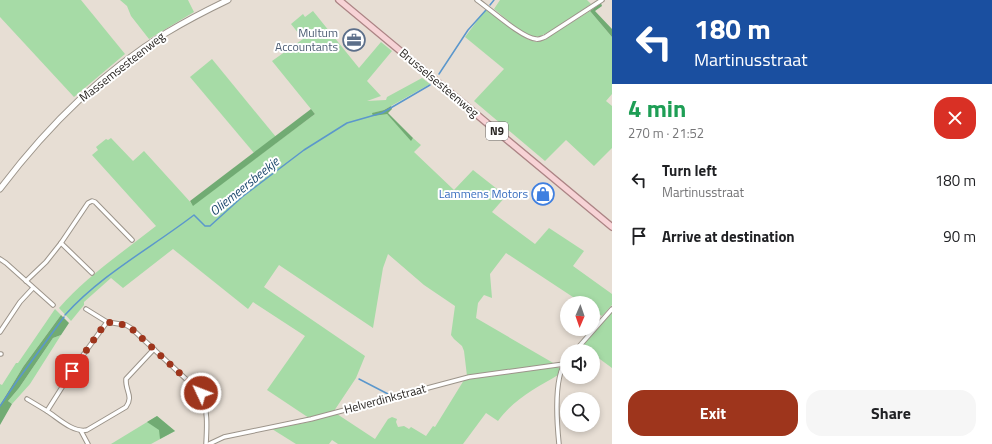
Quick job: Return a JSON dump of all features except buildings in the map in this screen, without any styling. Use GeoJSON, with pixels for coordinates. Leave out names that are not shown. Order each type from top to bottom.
{"type":"FeatureCollection","features":[{"type":"Feature","properties":{"kind":"main road","name":"Massemsesteenweg"},"geometry":{"type":"LineString","coordinates":[[0,189],[26,155],[56,122],[104,78],[166,33],[228,0]]}},
{"type":"Feature","properties":{"kind":"main road","name":"Brusselsesteenweg"},"geometry":{"type":"LineString","coordinates":[[339,0],[612,227]]}},
{"type":"Feature","properties":{"kind":"street"},"geometry":{"type":"LineString","coordinates":[[477,0],[515,29],[535,39],[545,37],[602,0]]}},
{"type":"Feature","properties":{"kind":"street"},"geometry":{"type":"LineString","coordinates":[[26,281],[46,262],[62,243],[88,203],[92,201],[95,202],[132,240]]}},
{"type":"Feature","properties":{"kind":"street"},"geometry":{"type":"LineString","coordinates":[[62,243],[92,273]]}},
{"type":"Feature","properties":{"kind":"street"},"geometry":{"type":"LineString","coordinates":[[0,259],[53,305]]}},
{"type":"Feature","properties":{"kind":"street"},"geometry":{"type":"LineString","coordinates":[[0,332],[20,302],[33,288]]}},
{"type":"Feature","properties":{"kind":"street"},"geometry":{"type":"LineString","coordinates":[[86,309],[107,322],[126,325],[131,328],[201,393],[205,402],[207,434],[206,444]]}},
{"type":"Feature","properties":{"kind":"street"},"geometry":{"type":"LineString","coordinates":[[581,344],[612,309]]}},
{"type":"Feature","properties":{"kind":"street"},"geometry":{"type":"LineString","coordinates":[[47,411],[78,362],[107,322]]}},
{"type":"Feature","properties":{"kind":"street"},"geometry":{"type":"LineString","coordinates":[[27,399],[75,430],[87,430],[126,407],[130,402],[130,397],[126,385],[126,379],[154,349]]}},
{"type":"Feature","properties":{"kind":"street","name":"Helverdinkstraat"},"geometry":{"type":"LineString","coordinates":[[209,444],[224,437],[311,419],[469,377],[560,365]]}},
{"type":"Feature","properties":{"kind":"street"},"geometry":{"type":"LineString","coordinates":[[559,444],[557,407],[560,377]]}},
{"type":"Feature","properties":{"kind":"street"},"geometry":{"type":"LineString","coordinates":[[81,431],[88,444]]}},
{"type":"Feature","properties":{"kind":"green space"},"geometry":{"type":"Polygon","coordinates":[[[0,0],[81,0],[125,54],[74,97],[0,17],[0,0]]]}},
{"type":"Feature","properties":{"kind":"green space"},"geometry":{"type":"Polygon","coordinates":[[[120,0],[188,0],[194,12],[149,39],[131,16],[127,6],[120,0]]]}},
{"type":"Feature","properties":{"kind":"green space"},"geometry":{"type":"Polygon","coordinates":[[[500,0],[587,0],[591,4],[554,29],[535,37],[530,36],[519,29],[494,9],[500,0]]]}},
{"type":"Feature","properties":{"kind":"green space"},"geometry":{"type":"Polygon","coordinates":[[[601,3],[602,6],[595,11],[612,29],[612,37],[590,11],[601,3]]]}},
{"type":"Feature","properties":{"kind":"green space"},"geometry":{"type":"Polygon","coordinates":[[[486,9],[527,39],[536,42],[542,41],[590,11],[612,37],[612,94],[606,101],[612,106],[612,148],[594,166],[566,140],[545,161],[474,101],[504,69],[465,37],[486,9]]]}},
{"type":"Feature","properties":{"kind":"green space"},"geometry":{"type":"Polygon","coordinates":[[[313,11],[359,68],[381,42],[392,51],[367,81],[381,96],[367,101],[386,100],[387,97],[422,78],[430,84],[384,110],[373,113],[387,114],[411,140],[413,138],[421,145],[414,152],[454,190],[473,170],[506,196],[492,212],[535,244],[549,228],[584,251],[573,266],[612,294],[612,305],[602,316],[600,315],[600,296],[571,296],[506,253],[490,274],[492,298],[484,295],[478,303],[476,318],[555,364],[467,376],[464,351],[462,346],[451,335],[455,306],[424,285],[388,254],[383,268],[373,328],[279,265],[264,287],[365,356],[356,378],[334,411],[309,418],[267,390],[305,336],[253,302],[248,309],[173,249],[123,288],[111,278],[84,302],[84,305],[71,321],[59,308],[81,285],[156,226],[92,155],[98,150],[96,147],[106,139],[108,140],[111,138],[133,161],[144,151],[193,205],[315,114],[272,61],[303,39],[291,24],[303,14],[305,17],[313,11]]]}},
{"type":"Feature","properties":{"kind":"green space"},"geometry":{"type":"Polygon","coordinates":[[[212,59],[276,137],[254,153],[190,77],[212,59]]]}},
{"type":"Feature","properties":{"kind":"green space"},"geometry":{"type":"Polygon","coordinates":[[[391,106],[392,109],[388,113],[413,138],[411,141],[387,114],[373,116],[372,113],[384,110],[391,106]]]}},
{"type":"Feature","properties":{"kind":"green space"},"geometry":{"type":"Polygon","coordinates":[[[311,109],[315,114],[193,206],[190,201],[311,109]]]}},
{"type":"Feature","properties":{"kind":"green space"},"geometry":{"type":"Polygon","coordinates":[[[55,309],[61,315],[23,367],[0,405],[0,384],[2,385],[55,309]]]}},
{"type":"Feature","properties":{"kind":"green space"},"geometry":{"type":"Polygon","coordinates":[[[612,311],[612,368],[600,359],[600,344],[584,344],[591,336],[600,336],[600,325],[612,311]]]}},
{"type":"Feature","properties":{"kind":"green space"},"geometry":{"type":"Polygon","coordinates":[[[61,315],[69,323],[61,335],[53,338],[19,388],[8,401],[12,404],[0,425],[0,405],[23,367],[61,315]]]}},
{"type":"Feature","properties":{"kind":"green space"},"geometry":{"type":"Polygon","coordinates":[[[61,335],[30,384],[12,404],[8,401],[19,388],[53,338],[61,335]]]}},
{"type":"Feature","properties":{"kind":"green space"},"geometry":{"type":"Polygon","coordinates":[[[556,367],[560,368],[558,375],[518,400],[498,421],[486,413],[463,444],[338,444],[332,440],[329,444],[296,444],[272,429],[309,422],[337,414],[375,439],[388,419],[392,417],[397,419],[396,422],[398,427],[404,426],[409,429],[411,427],[426,436],[433,426],[435,427],[464,380],[556,367]]]}},
{"type":"Feature","properties":{"kind":"green space"},"geometry":{"type":"Polygon","coordinates":[[[157,416],[175,431],[151,444],[111,444],[157,416]]]}},
{"type":"Feature","properties":{"kind":"green space"},"geometry":{"type":"Polygon","coordinates":[[[157,416],[175,431],[160,439],[159,430],[147,422],[157,416]]]}},
{"type":"Feature","properties":{"kind":"waterway","name":"Oliemeersbeekje"},"geometry":{"type":"LineString","coordinates":[[490,5],[494,0]]}},
{"type":"Feature","properties":{"kind":"waterway","name":"Oliemeersbeekje"},"geometry":{"type":"LineString","coordinates":[[439,74],[468,30],[486,10]]}},
{"type":"Feature","properties":{"kind":"waterway","name":"Oliemeersbeekje"},"geometry":{"type":"LineString","coordinates":[[65,315],[79,300],[111,274],[194,215],[205,226],[210,226],[242,197],[304,150],[347,123],[382,113],[430,85]]}},
{"type":"Feature","properties":{"kind":"waterway","name":"Oliemeersbeekje"},"geometry":{"type":"LineString","coordinates":[[0,406],[64,317]]}},
{"type":"Feature","properties":{"kind":"waterway"},"geometry":{"type":"LineString","coordinates":[[359,379],[388,394]]}},
{"type":"Feature","properties":{"kind":"place","name":"Multum Accountants"},"geometry":{"type":"Point","coordinates":[354,40]}},
{"type":"Feature","properties":{"kind":"place","name":"Lammens Motors"},"geometry":{"type":"Point","coordinates":[543,194]}},
{"type":"Feature","properties":{"kind":"route"},"geometry":{"type":"LineString","coordinates":[[72,371],[107,322],[126,325],[201,393]]}}]}
